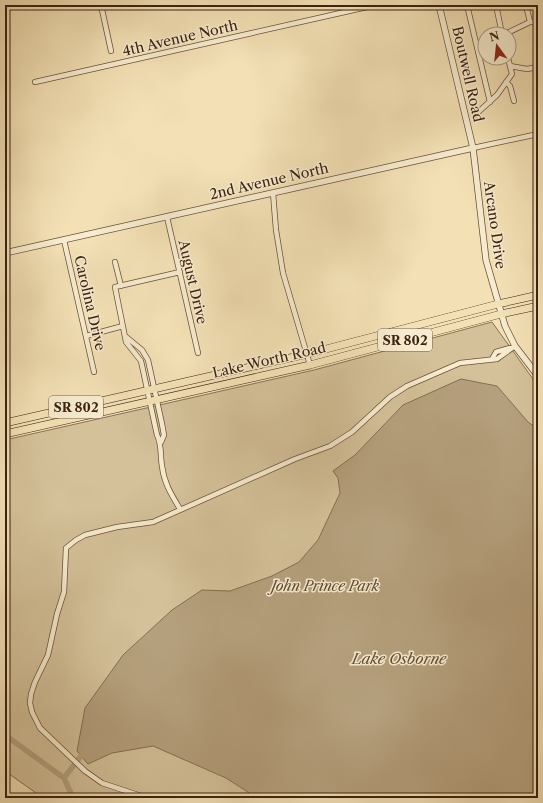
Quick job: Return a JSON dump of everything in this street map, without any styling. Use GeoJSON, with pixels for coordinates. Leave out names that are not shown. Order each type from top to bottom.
{"type":"FeatureCollection","features":[{"type":"Feature","properties":{"kind":"main road","name":"Lake Worth Road"},"geometry":{"type":"LineString","coordinates":[[5,423],[307,354],[538,295]]}},
{"type":"Feature","properties":{"kind":"main road","name":"Lake Worth Road"},"geometry":{"type":"LineString","coordinates":[[5,434],[310,365],[501,314],[538,306]]}},
{"type":"Feature","properties":{"kind":"street"},"geometry":{"type":"LineString","coordinates":[[100,5],[111,50]]}},
{"type":"Feature","properties":{"kind":"street","name":"4th Avenue North"},"geometry":{"type":"LineString","coordinates":[[35,82],[376,5]]}},
{"type":"Feature","properties":{"kind":"street","name":"Boutwell Road"},"geometry":{"type":"LineString","coordinates":[[440,5],[473,148]]}},
{"type":"Feature","properties":{"kind":"street"},"geometry":{"type":"LineString","coordinates":[[467,5],[490,102]]}},
{"type":"Feature","properties":{"kind":"street"},"geometry":{"type":"LineString","coordinates":[[496,5],[502,26]]}},
{"type":"Feature","properties":{"kind":"street"},"geometry":{"type":"LineString","coordinates":[[526,5],[530,22]]}},
{"type":"Feature","properties":{"kind":"street"},"geometry":{"type":"LineString","coordinates":[[517,28],[530,22],[538,22]]}},
{"type":"Feature","properties":{"kind":"street"},"geometry":{"type":"LineString","coordinates":[[475,115],[490,102],[512,74],[510,66],[527,69],[538,68]]}},
{"type":"Feature","properties":{"kind":"street"},"geometry":{"type":"LineString","coordinates":[[506,82],[510,86],[514,101]]}},
{"type":"Feature","properties":{"kind":"street","name":"2nd Avenue North"},"geometry":{"type":"LineString","coordinates":[[5,253],[538,134]]}},
{"type":"Feature","properties":{"kind":"street","name":"Arcano Drive"},"geometry":{"type":"LineString","coordinates":[[473,148],[486,260],[498,304],[515,346],[538,376]]}},
{"type":"Feature","properties":{"kind":"street"},"geometry":{"type":"LineString","coordinates":[[273,193],[276,230],[283,273],[310,365]]}},
{"type":"Feature","properties":{"kind":"street","name":"August Drive"},"geometry":{"type":"LineString","coordinates":[[167,217],[198,353]]}},
{"type":"Feature","properties":{"kind":"street","name":"Carolina Drive"},"geometry":{"type":"LineString","coordinates":[[64,240],[94,372]]}},
{"type":"Feature","properties":{"kind":"street"},"geometry":{"type":"LineString","coordinates":[[115,262],[122,286]]}},
{"type":"Feature","properties":{"kind":"street"},"geometry":{"type":"LineString","coordinates":[[161,442],[164,435],[157,400],[151,390],[141,361],[126,342],[115,287],[180,272]]}},
{"type":"Feature","properties":{"kind":"street"},"geometry":{"type":"LineString","coordinates":[[86,336],[123,326]]}},
{"type":"Feature","properties":{"kind":"street"},"geometry":{"type":"LineString","coordinates":[[125,336],[146,354],[151,390],[149,401],[161,442],[161,464],[164,480],[180,509]]}},
{"type":"Feature","properties":{"kind":"street"},"geometry":{"type":"LineString","coordinates":[[147,798],[135,796],[102,783],[85,771],[40,728],[34,719],[30,703],[35,682],[48,655],[57,614],[64,592],[66,548],[70,543],[85,535],[118,527],[153,522],[180,509],[330,446],[352,432],[390,397],[407,386],[460,363],[492,359],[496,352],[515,346]]}},
{"type":"Feature","properties":{"kind":"green space","name":"John Prince Park"},"geometry":{"type":"Polygon","coordinates":[[[492,322],[538,386],[538,798],[43,798],[5,771],[5,440],[314,370],[492,322]]]}},
{"type":"Feature","properties":{"kind":"water","name":"Lake Osborne"},"geometry":{"type":"Polygon","coordinates":[[[461,379],[497,386],[528,422],[538,429],[538,798],[257,798],[226,778],[153,746],[112,753],[88,764],[77,751],[85,708],[123,655],[172,610],[202,590],[230,591],[272,576],[299,562],[318,540],[340,493],[338,478],[333,471],[355,455],[403,405],[461,379]]]}},
{"type":"Feature","properties":{"kind":"waterway"},"geometry":{"type":"LineString","coordinates":[[5,735],[64,778],[73,798]]}},
{"type":"Feature","properties":{"kind":"waterway"},"geometry":{"type":"LineString","coordinates":[[64,778],[81,756]]}}]}
